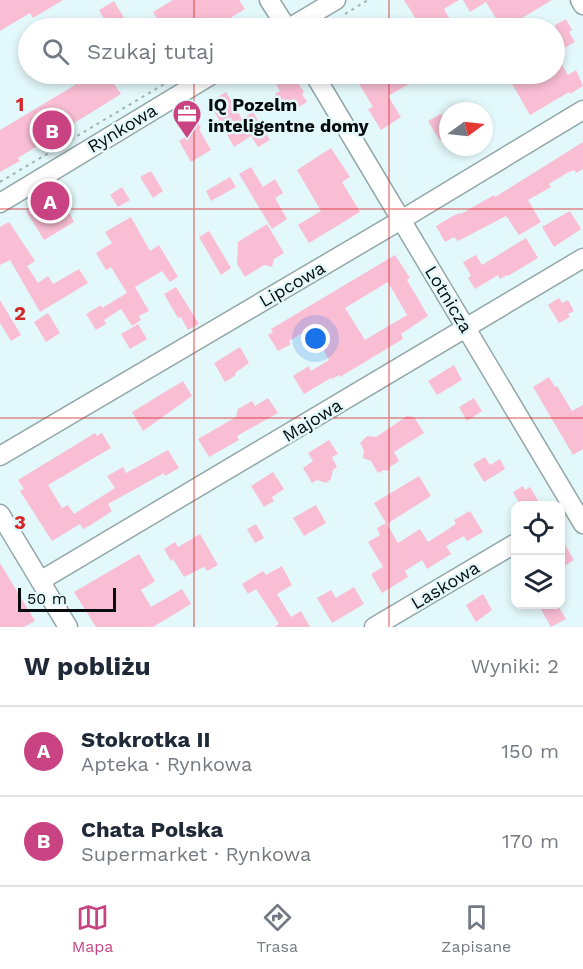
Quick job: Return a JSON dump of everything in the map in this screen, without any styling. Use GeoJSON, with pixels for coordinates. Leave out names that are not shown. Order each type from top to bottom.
{"type":"FeatureCollection","features":[{"type":"Feature","properties":{"kind":"street"},"geometry":{"type":"LineString","coordinates":[[269,0],[281,18]]}},
{"type":"Feature","properties":{"kind":"street"},"geometry":{"type":"LineString","coordinates":[[305,18],[336,0]]}},
{"type":"Feature","properties":{"kind":"street"},"geometry":{"type":"LineString","coordinates":[[580,0],[583,5]]}},
{"type":"Feature","properties":{"kind":"street","name":"Rynkowa"},"geometry":{"type":"LineString","coordinates":[[0,203],[196,84]]}},
{"type":"Feature","properties":{"kind":"street","name":"Lotnicza"},"geometry":{"type":"LineString","coordinates":[[320,84],[466,328],[572,516]]}},
{"type":"Feature","properties":{"kind":"street","name":"Lipcowa"},"geometry":{"type":"LineString","coordinates":[[0,456],[583,110]]}},
{"type":"Feature","properties":{"kind":"street","name":"Majowa"},"geometry":{"type":"LineString","coordinates":[[40,580],[583,258]]}},
{"type":"Feature","properties":{"kind":"street"},"geometry":{"type":"LineString","coordinates":[[0,514],[68,627]]}},
{"type":"Feature","properties":{"kind":"street","name":"Laskowa"},"geometry":{"type":"LineString","coordinates":[[374,627],[511,546]]}},
{"type":"Feature","properties":{"kind":"path"},"geometry":{"type":"LineString","coordinates":[[0,182],[164,84]]}},
{"type":"Feature","properties":{"kind":"building"},"geometry":{"type":"Polygon","coordinates":[[[0,0],[63,0],[33,18],[30,13],[18,18],[0,31],[0,0]]]}},
{"type":"Feature","properties":{"kind":"building"},"geometry":{"type":"Polygon","coordinates":[[[173,0],[239,0],[245,9],[230,18],[157,18],[153,12],[173,0]]]}},
{"type":"Feature","properties":{"kind":"building"},"geometry":{"type":"Polygon","coordinates":[[[404,0],[459,0],[444,9],[449,18],[415,18],[404,0]]]}},
{"type":"Feature","properties":{"kind":"building"},"geometry":{"type":"Polygon","coordinates":[[[463,0],[552,0],[522,18],[496,18],[486,2],[470,12],[463,0]]]}},
{"type":"Feature","properties":{"kind":"building"},"geometry":{"type":"Polygon","coordinates":[[[114,1],[124,18],[103,18],[99,10],[114,1]]]}},
{"type":"Feature","properties":{"kind":"building"},"geometry":{"type":"Polygon","coordinates":[[[566,19],[572,30],[569,32],[575,42],[565,48],[566,19]]]}},
{"type":"Feature","properties":{"kind":"building"},"geometry":{"type":"Polygon","coordinates":[[[565,70],[568,75],[576,70],[583,86],[530,115],[512,84],[565,84],[565,70]]]}},
{"type":"Feature","properties":{"kind":"building"},"geometry":{"type":"Polygon","coordinates":[[[114,84],[121,94],[18,158],[20,161],[0,172],[0,130],[75,85],[114,84]]]}},
{"type":"Feature","properties":{"kind":"building"},"geometry":{"type":"Polygon","coordinates":[[[276,84],[299,84],[307,102],[287,114],[282,106],[278,108],[272,98],[280,91],[276,84]]]}},
{"type":"Feature","properties":{"kind":"building"},"geometry":{"type":"Polygon","coordinates":[[[359,84],[409,84],[388,96],[401,117],[381,130],[368,109],[373,107],[359,84]]]}},
{"type":"Feature","properties":{"kind":"building"},"geometry":{"type":"Polygon","coordinates":[[[226,92],[242,119],[253,112],[270,140],[258,147],[251,136],[234,147],[209,102],[226,92]]]}},
{"type":"Feature","properties":{"kind":"building"},"geometry":{"type":"Polygon","coordinates":[[[192,112],[211,150],[191,162],[179,141],[189,135],[180,119],[192,112]]]}},
{"type":"Feature","properties":{"kind":"building"},"geometry":{"type":"Polygon","coordinates":[[[439,115],[439,139],[428,121],[439,115]]]}},
{"type":"Feature","properties":{"kind":"building"},"geometry":{"type":"Polygon","coordinates":[[[583,142],[583,169],[576,173],[574,170],[567,173],[549,184],[551,187],[528,200],[541,222],[519,235],[506,216],[458,241],[454,237],[445,242],[436,226],[494,195],[495,197],[583,142]]]}},
{"type":"Feature","properties":{"kind":"building"},"geometry":{"type":"Polygon","coordinates":[[[331,148],[350,177],[342,182],[360,212],[309,243],[298,225],[321,211],[297,170],[331,148]]]}},
{"type":"Feature","properties":{"kind":"building"},"geometry":{"type":"Polygon","coordinates":[[[251,167],[263,187],[275,179],[283,193],[275,198],[287,219],[272,229],[239,174],[251,167]]]}},
{"type":"Feature","properties":{"kind":"building"},"geometry":{"type":"Polygon","coordinates":[[[151,171],[163,191],[153,198],[140,177],[151,171]]]}},
{"type":"Feature","properties":{"kind":"building"},"geometry":{"type":"Polygon","coordinates":[[[230,177],[236,187],[211,201],[206,191],[230,177]]]}},
{"type":"Feature","properties":{"kind":"building"},"geometry":{"type":"Polygon","coordinates":[[[122,187],[130,200],[118,207],[110,195],[122,187]]]}},
{"type":"Feature","properties":{"kind":"building"},"geometry":{"type":"Polygon","coordinates":[[[59,192],[74,222],[44,240],[26,211],[59,192]]]}},
{"type":"Feature","properties":{"kind":"building"},"geometry":{"type":"Polygon","coordinates":[[[570,211],[581,229],[554,247],[542,227],[570,211]]]}},
{"type":"Feature","properties":{"kind":"building"},"geometry":{"type":"Polygon","coordinates":[[[131,217],[150,251],[159,245],[178,277],[170,282],[162,271],[135,287],[149,311],[139,316],[141,320],[132,326],[121,309],[104,320],[106,324],[96,330],[86,314],[101,305],[102,308],[127,293],[111,267],[106,270],[96,253],[112,243],[105,232],[131,217]]]}},
{"type":"Feature","properties":{"kind":"building"},"geometry":{"type":"Polygon","coordinates":[[[9,222],[35,261],[27,266],[38,283],[48,276],[53,284],[79,269],[88,283],[40,312],[10,260],[0,265],[0,227],[9,222]]]}},
{"type":"Feature","properties":{"kind":"building"},"geometry":{"type":"Polygon","coordinates":[[[267,224],[284,253],[274,259],[272,267],[264,265],[245,277],[237,264],[238,242],[267,224]]]}},
{"type":"Feature","properties":{"kind":"building"},"geometry":{"type":"Polygon","coordinates":[[[209,231],[231,268],[221,275],[199,237],[209,231]]]}},
{"type":"Feature","properties":{"kind":"building"},"geometry":{"type":"Polygon","coordinates":[[[526,238],[538,258],[508,276],[500,279],[498,275],[475,289],[468,278],[471,276],[463,262],[476,255],[482,265],[526,238]]]}},
{"type":"Feature","properties":{"kind":"building"},"geometry":{"type":"Polygon","coordinates":[[[395,255],[410,278],[407,280],[428,316],[401,334],[403,339],[340,377],[339,375],[331,378],[304,394],[293,376],[309,366],[311,371],[329,360],[311,328],[289,341],[291,344],[278,351],[268,335],[273,332],[271,329],[395,255]],[[388,282],[345,308],[365,340],[407,315],[388,282]]]}},
{"type":"Feature","properties":{"kind":"building"},"geometry":{"type":"Polygon","coordinates":[[[176,287],[199,324],[188,330],[164,294],[176,287]]]}},
{"type":"Feature","properties":{"kind":"building"},"geometry":{"type":"Polygon","coordinates":[[[559,298],[562,303],[568,300],[574,311],[568,314],[570,317],[559,323],[548,305],[559,298]]]}},
{"type":"Feature","properties":{"kind":"building"},"geometry":{"type":"Polygon","coordinates":[[[0,300],[21,335],[11,341],[0,323],[0,300]]]}},
{"type":"Feature","properties":{"kind":"building"},"geometry":{"type":"Polygon","coordinates":[[[48,313],[60,333],[46,342],[34,322],[48,313]]]}},
{"type":"Feature","properties":{"kind":"building"},"geometry":{"type":"Polygon","coordinates":[[[138,324],[147,339],[130,349],[121,334],[138,324]]]}},
{"type":"Feature","properties":{"kind":"building"},"geometry":{"type":"Polygon","coordinates":[[[240,347],[249,363],[225,382],[214,363],[240,347]]]}},
{"type":"Feature","properties":{"kind":"building"},"geometry":{"type":"Polygon","coordinates":[[[454,365],[462,380],[437,395],[428,381],[454,365]]]}},
{"type":"Feature","properties":{"kind":"building"},"geometry":{"type":"Polygon","coordinates":[[[549,377],[572,411],[583,405],[583,449],[573,455],[533,387],[549,377]]]}},
{"type":"Feature","properties":{"kind":"building"},"geometry":{"type":"Polygon","coordinates":[[[183,381],[192,396],[143,431],[132,412],[183,381]]]}},
{"type":"Feature","properties":{"kind":"building"},"geometry":{"type":"Polygon","coordinates":[[[268,398],[278,413],[237,436],[239,440],[209,457],[198,439],[236,417],[238,409],[252,401],[255,406],[268,398]]]}},
{"type":"Feature","properties":{"kind":"building"},"geometry":{"type":"Polygon","coordinates":[[[474,398],[482,411],[467,421],[459,407],[474,398]]]}},
{"type":"Feature","properties":{"kind":"building"},"geometry":{"type":"Polygon","coordinates":[[[407,416],[414,417],[424,433],[394,452],[399,461],[390,467],[389,471],[384,470],[378,473],[371,461],[363,458],[364,450],[360,443],[367,436],[376,437],[407,416]]]}},
{"type":"Feature","properties":{"kind":"building"},"geometry":{"type":"Polygon","coordinates":[[[95,433],[97,436],[102,433],[111,448],[48,485],[62,508],[68,505],[74,514],[115,488],[107,476],[123,467],[126,473],[168,450],[179,468],[165,476],[164,473],[108,504],[112,511],[91,525],[83,529],[80,524],[52,541],[20,491],[24,489],[18,480],[95,433]]]}},
{"type":"Feature","properties":{"kind":"building"},"geometry":{"type":"Polygon","coordinates":[[[329,440],[338,454],[332,457],[337,467],[333,470],[331,479],[326,483],[317,480],[312,483],[303,468],[313,461],[308,453],[329,440]]]}},
{"type":"Feature","properties":{"kind":"building"},"geometry":{"type":"Polygon","coordinates":[[[485,457],[490,465],[500,459],[505,469],[484,482],[473,464],[485,457]]]}},
{"type":"Feature","properties":{"kind":"building"},"geometry":{"type":"Polygon","coordinates":[[[273,472],[284,489],[272,497],[274,501],[264,507],[251,486],[273,472]]]}},
{"type":"Feature","properties":{"kind":"building"},"geometry":{"type":"Polygon","coordinates":[[[419,476],[431,496],[387,524],[398,543],[420,529],[428,542],[456,524],[454,520],[470,511],[483,532],[467,541],[464,536],[446,546],[451,554],[427,569],[422,560],[405,571],[408,577],[382,593],[371,574],[383,567],[368,542],[380,535],[377,528],[386,523],[374,503],[419,476]]]}},
{"type":"Feature","properties":{"kind":"building"},"geometry":{"type":"Polygon","coordinates":[[[523,486],[525,490],[530,487],[538,501],[518,501],[513,492],[523,486]]]}},
{"type":"Feature","properties":{"kind":"building"},"geometry":{"type":"Polygon","coordinates":[[[316,505],[326,523],[304,536],[293,518],[316,505]]]}},
{"type":"Feature","properties":{"kind":"building"},"geometry":{"type":"Polygon","coordinates":[[[256,524],[264,538],[255,543],[247,529],[256,524]]]}},
{"type":"Feature","properties":{"kind":"building"},"geometry":{"type":"Polygon","coordinates":[[[200,534],[218,565],[207,571],[204,567],[184,577],[164,549],[175,542],[178,547],[200,534]]]}},
{"type":"Feature","properties":{"kind":"building"},"geometry":{"type":"Polygon","coordinates":[[[565,545],[574,560],[565,566],[565,545]]]}},
{"type":"Feature","properties":{"kind":"building"},"geometry":{"type":"Polygon","coordinates":[[[139,554],[155,581],[141,590],[151,607],[182,589],[191,604],[153,627],[96,627],[74,592],[139,554]]]}},
{"type":"Feature","properties":{"kind":"building"},"geometry":{"type":"Polygon","coordinates":[[[0,563],[35,621],[24,627],[0,627],[0,563]]]}},
{"type":"Feature","properties":{"kind":"building"},"geometry":{"type":"Polygon","coordinates":[[[282,566],[292,585],[277,594],[291,617],[301,611],[310,627],[274,627],[279,624],[256,589],[248,594],[242,584],[263,571],[266,575],[282,566]]]}},
{"type":"Feature","properties":{"kind":"building"},"geometry":{"type":"Polygon","coordinates":[[[354,587],[364,604],[332,623],[317,598],[331,590],[336,598],[354,587]]]}},
{"type":"Feature","properties":{"kind":"building"},"geometry":{"type":"Polygon","coordinates":[[[483,594],[492,610],[476,622],[466,605],[483,594]]]}},
{"type":"Feature","properties":{"kind":"building"},"geometry":{"type":"Polygon","coordinates":[[[541,609],[560,609],[566,619],[551,627],[541,609]]]}},
{"type":"Feature","properties":{"kind":"place","name":"Chata Polska"},"geometry":{"type":"Point","coordinates":[52,130]}},
{"type":"Feature","properties":{"kind":"place","name":"IQ Pozelm inteligentne domy"},"geometry":{"type":"Point","coordinates":[187,140]}},
{"type":"Feature","properties":{"kind":"place","name":"Stokrotka II"},"geometry":{"type":"Point","coordinates":[50,201]}}]}
